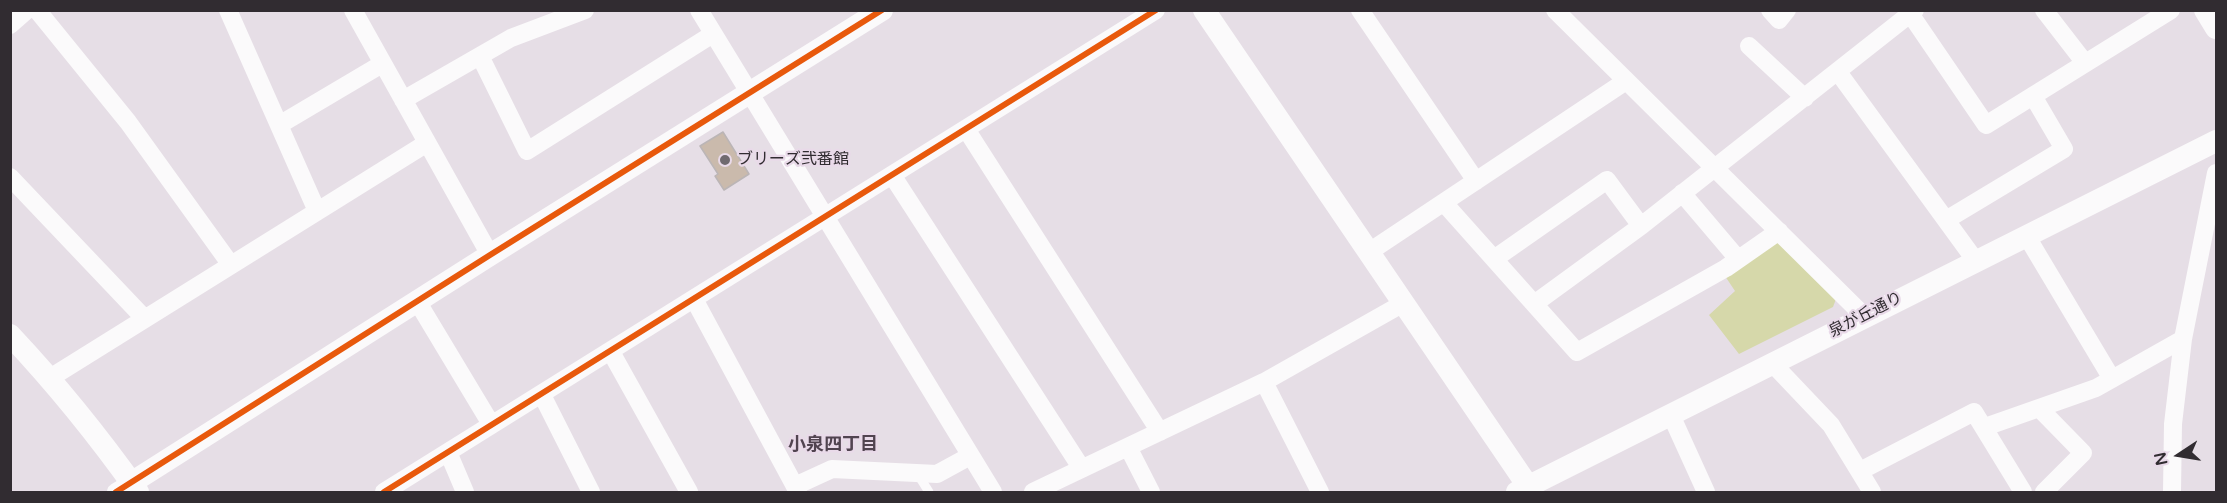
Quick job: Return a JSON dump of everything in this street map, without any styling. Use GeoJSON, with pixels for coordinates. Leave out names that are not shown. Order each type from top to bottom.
{"type":"FeatureCollection","features":[{"type":"Feature","properties":{"kind":"street"},"geometry":{"type":"LineString","coordinates":[[10,25],[27,10]]}},
{"type":"Feature","properties":{"kind":"street"},"geometry":{"type":"LineString","coordinates":[[37,10],[129,122],[231,265]]}},
{"type":"Feature","properties":{"kind":"street"},"geometry":{"type":"LineString","coordinates":[[228,10],[317,211]]}},
{"type":"Feature","properties":{"kind":"street"},"geometry":{"type":"LineString","coordinates":[[352,10],[490,255]]}},
{"type":"Feature","properties":{"kind":"street"},"geometry":{"type":"LineString","coordinates":[[403,100],[511,38],[585,10]]}},
{"type":"Feature","properties":{"kind":"street"},"geometry":{"type":"LineString","coordinates":[[699,10],[993,492]]}},
{"type":"Feature","properties":{"kind":"street"},"geometry":{"type":"LineString","coordinates":[[10,335],[50,378],[129,489],[417,301],[882,10]]}},
{"type":"Feature","properties":{"kind":"street"},"geometry":{"type":"LineString","coordinates":[[384,492],[1156,10]]}},
{"type":"Feature","properties":{"kind":"street"},"geometry":{"type":"LineString","coordinates":[[1204,10],[1369,252],[1526,491]]}},
{"type":"Feature","properties":{"kind":"street"},"geometry":{"type":"LineString","coordinates":[[1360,10],[1476,181]]}},
{"type":"Feature","properties":{"kind":"street"},"geometry":{"type":"LineString","coordinates":[[1555,10],[1864,316]]}},
{"type":"Feature","properties":{"kind":"street"},"geometry":{"type":"LineString","coordinates":[[1770,10],[1779,20],[1787,10]]}},
{"type":"Feature","properties":{"kind":"street"},"geometry":{"type":"LineString","coordinates":[[2044,10],[2085,63]]}},
{"type":"Feature","properties":{"kind":"street"},"geometry":{"type":"LineString","coordinates":[[1534,304],[1641,226],[1913,13],[1986,125],[2171,10]]}},
{"type":"Feature","properties":{"kind":"street"},"geometry":{"type":"LineString","coordinates":[[2205,10],[2217,27]]}},
{"type":"Feature","properties":{"kind":"street"},"geometry":{"type":"LineString","coordinates":[[480,56],[527,151],[713,34]]}},
{"type":"Feature","properties":{"kind":"street"},"geometry":{"type":"LineString","coordinates":[[1749,46],[1805,98]]}},
{"type":"Feature","properties":{"kind":"street"},"geometry":{"type":"LineString","coordinates":[[279,125],[382,64]]}},
{"type":"Feature","properties":{"kind":"street"},"geometry":{"type":"LineString","coordinates":[[1838,72],[1975,260]]}},
{"type":"Feature","properties":{"kind":"street"},"geometry":{"type":"LineString","coordinates":[[1369,252],[1626,81]]}},
{"type":"Feature","properties":{"kind":"street"},"geometry":{"type":"LineString","coordinates":[[1946,220],[2064,149],[2033,96]]}},
{"type":"Feature","properties":{"kind":"street"},"geometry":{"type":"LineString","coordinates":[[966,129],[1160,432]]}},
{"type":"Feature","properties":{"kind":"street","name":"泉が丘通り"},"geometry":{"type":"LineString","coordinates":[[1526,491],[1864,316],[2217,141]]}},
{"type":"Feature","properties":{"kind":"street"},"geometry":{"type":"LineString","coordinates":[[50,378],[427,143]]}},
{"type":"Feature","properties":{"kind":"street"},"geometry":{"type":"LineString","coordinates":[[2172,492],[2173,424],[2183,339],[2217,173]]}},
{"type":"Feature","properties":{"kind":"street"},"geometry":{"type":"LineString","coordinates":[[892,175],[1082,469]]}},
{"type":"Feature","properties":{"kind":"street"},"geometry":{"type":"LineString","coordinates":[[10,177],[146,319]]}},
{"type":"Feature","properties":{"kind":"street"},"geometry":{"type":"LineString","coordinates":[[1494,259],[1607,180],[1641,226]]}},
{"type":"Feature","properties":{"kind":"street"},"geometry":{"type":"LineString","coordinates":[[1682,193],[1738,259]]}},
{"type":"Feature","properties":{"kind":"street"},"geometry":{"type":"LineString","coordinates":[[1444,203],[1576,352],[1738,259],[1779,231]]}},
{"type":"Feature","properties":{"kind":"street"},"geometry":{"type":"LineString","coordinates":[[2026,235],[2112,379]]}},
{"type":"Feature","properties":{"kind":"street"},"geometry":{"type":"LineString","coordinates":[[694,299],[797,489],[832,469],[937,474],[970,456]]}},
{"type":"Feature","properties":{"kind":"street"},"geometry":{"type":"LineString","coordinates":[[417,301],[491,424]]}},
{"type":"Feature","properties":{"kind":"street"},"geometry":{"type":"LineString","coordinates":[[1033,492],[1264,382],[1402,304]]}},
{"type":"Feature","properties":{"kind":"street"},"geometry":{"type":"LineString","coordinates":[[1985,427],[2096,388],[2183,339]]}},
{"type":"Feature","properties":{"kind":"street"},"geometry":{"type":"LineString","coordinates":[[611,352],[689,492]]}},
{"type":"Feature","properties":{"kind":"street"},"geometry":{"type":"LineString","coordinates":[[1773,364],[1831,425],[1860,471],[1868,491]]}},
{"type":"Feature","properties":{"kind":"street"},"geometry":{"type":"LineString","coordinates":[[1264,382],[1320,492]]}},
{"type":"Feature","properties":{"kind":"street"},"geometry":{"type":"LineString","coordinates":[[542,395],[591,492]]}},
{"type":"Feature","properties":{"kind":"street"},"geometry":{"type":"LineString","coordinates":[[2039,408],[2083,453],[2044,492]]}},
{"type":"Feature","properties":{"kind":"street"},"geometry":{"type":"LineString","coordinates":[[1860,471],[1974,412],[2023,492]]}},
{"type":"Feature","properties":{"kind":"street"},"geometry":{"type":"LineString","coordinates":[[1671,416],[1706,492]]}},
{"type":"Feature","properties":{"kind":"street"},"geometry":{"type":"LineString","coordinates":[[1128,447],[1151,492]]}},
{"type":"Feature","properties":{"kind":"street"},"geometry":{"type":"LineString","coordinates":[[448,452],[465,492]]}},
{"type":"Feature","properties":{"kind":"lane"},"geometry":{"type":"LineString","coordinates":[[917,473],[929,492]]}},
{"type":"Feature","properties":{"kind":"green space"},"geometry":{"type":"Polygon","coordinates":[[[1774,242],[1779,243],[1836,299],[1833,307],[1739,354],[1709,315],[1735,291],[1725,276],[1774,242]]]}},
{"type":"Feature","properties":{"kind":"building","name":"ブリーズ弐番館"},"geometry":{"type":"Polygon","coordinates":[[[723,132],[749,174],[724,190],[715,176],[718,174],[700,146],[723,132]]]}},
{"type":"Feature","properties":{"kind":"cycle path"},"geometry":{"type":"LineString","coordinates":[[116,492],[882,10]]}},
{"type":"Feature","properties":{"kind":"cycle path"},"geometry":{"type":"LineString","coordinates":[[384,492],[1156,10]]}},
{"type":"Feature","properties":{"kind":"place","name":"ブリーズ弐番館"},"geometry":{"type":"Point","coordinates":[725,160]}},
{"type":"Feature","properties":{"kind":"district","name":"小泉四丁目"},"geometry":{"type":"Point","coordinates":[833,445]}}]}
